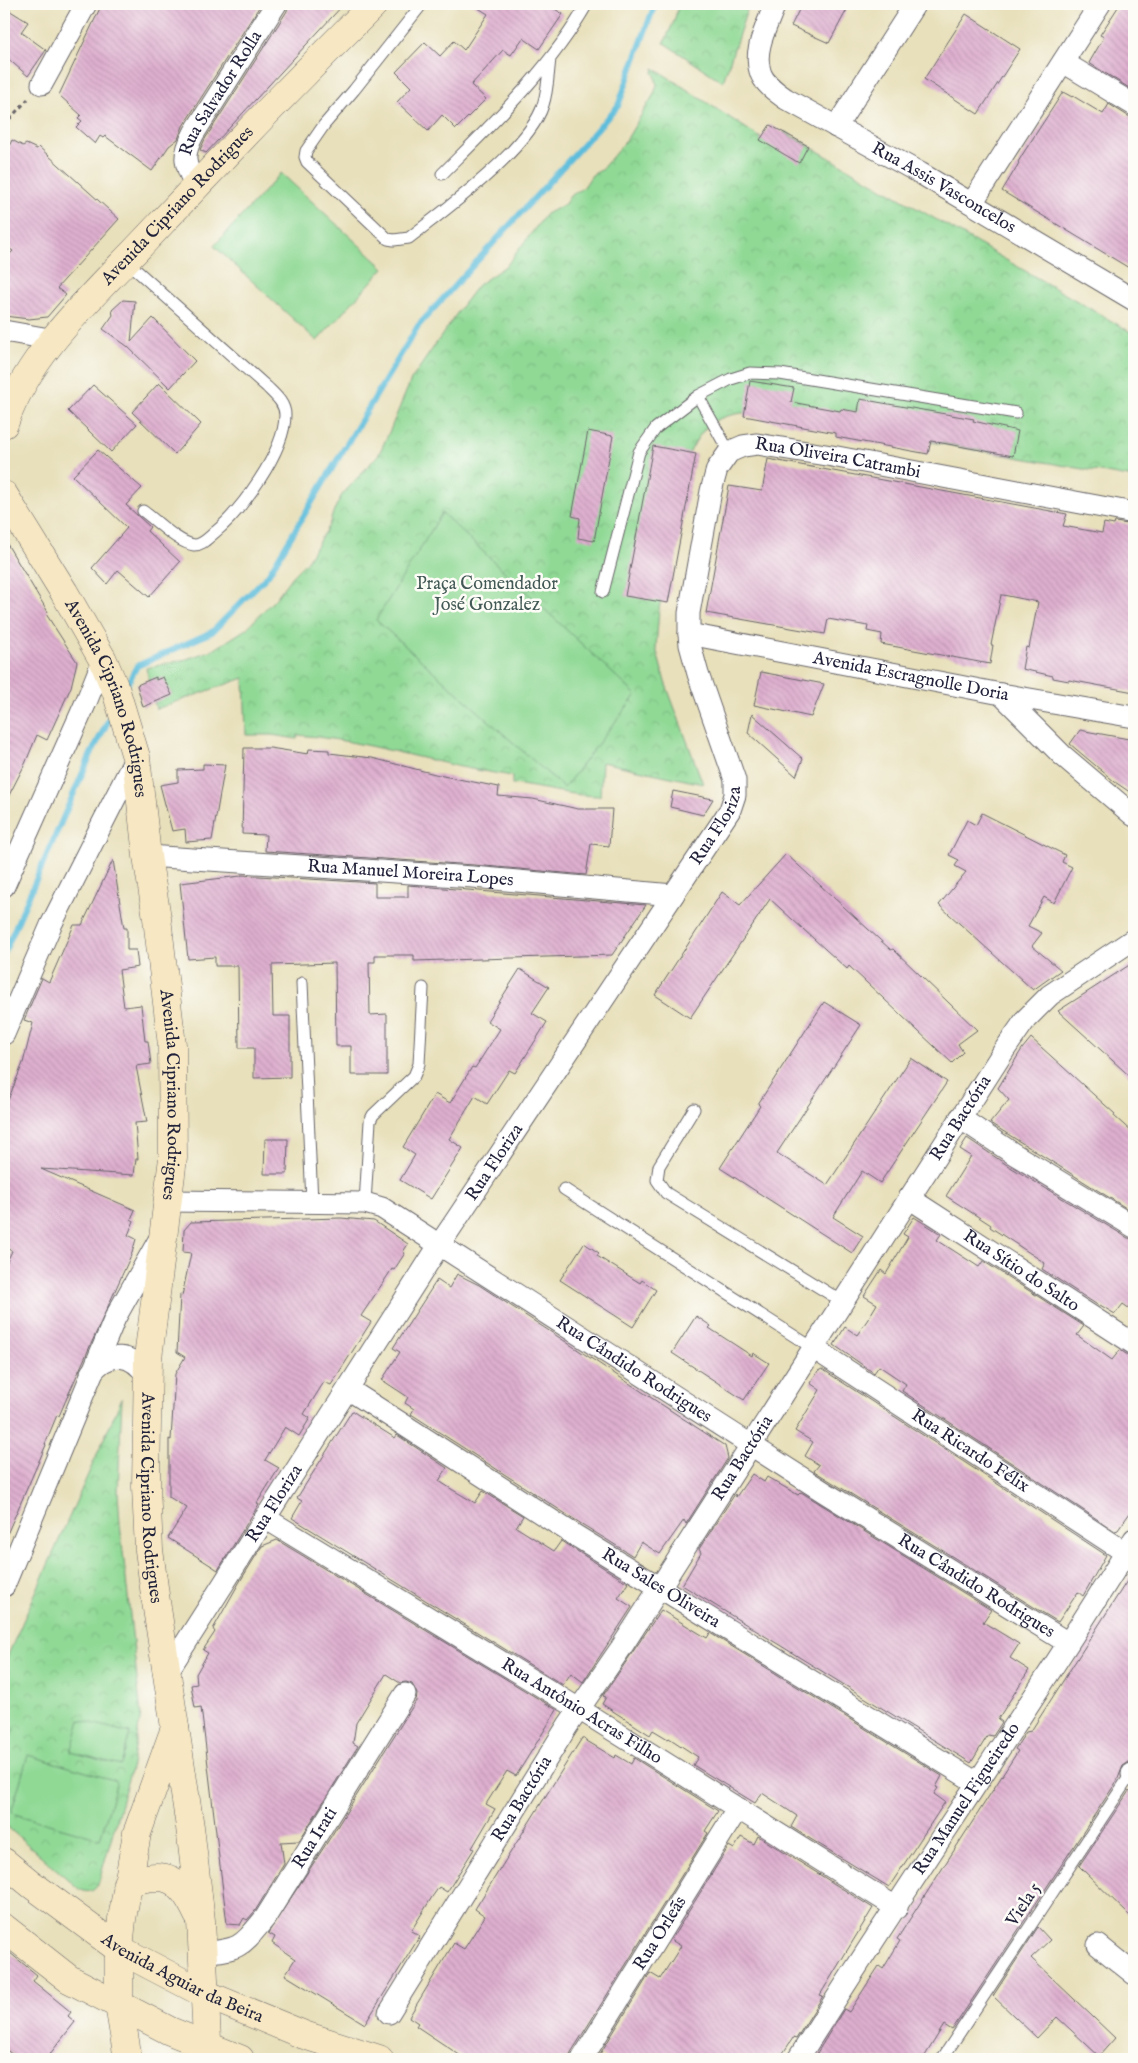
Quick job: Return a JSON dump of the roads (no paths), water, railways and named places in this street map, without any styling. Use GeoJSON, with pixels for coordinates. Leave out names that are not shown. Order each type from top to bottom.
{"type":"FeatureCollection","features":[{"type":"Feature","properties":{"kind":"main road","name":"Avenida Cipriano Rodrigues"},"geometry":{"type":"LineString","coordinates":[[4,424],[8,412],[30,370],[82,306],[315,62],[374,4]]}},
{"type":"Feature","properties":{"kind":"main road","name":"Avenida Cipriano Rodrigues"},"geometry":{"type":"LineString","coordinates":[[4,495],[64,592],[103,660],[116,691],[136,757],[172,1045],[173,1158],[147,1376],[146,1487],[149,1544],[201,1921],[208,2054]]}},
{"type":"Feature","properties":{"kind":"main road","name":"Avenida Cipriano Rodrigues"},"geometry":{"type":"LineString","coordinates":[[128,2059],[119,2005],[119,1949],[127,1883],[137,1833],[175,1726]]}},
{"type":"Feature","properties":{"kind":"main road","name":"Avenida Aguiar da Beira"},"geometry":{"type":"LineString","coordinates":[[4,1862],[119,1949],[205,1994],[304,2035],[379,2059]]}},
{"type":"Feature","properties":{"kind":"main road"},"geometry":{"type":"LineString","coordinates":[[127,1883],[158,1876],[169,1878],[180,1887],[192,1903],[201,1921]]}},
{"type":"Feature","properties":{"kind":"main road"},"geometry":{"type":"LineString","coordinates":[[4,1928],[69,1979],[208,2054],[240,2059]]}},
{"type":"Feature","properties":{"kind":"street"},"geometry":{"type":"LineString","coordinates":[[42,84],[86,4]]}},
{"type":"Feature","properties":{"kind":"street","name":"Rua Salvador Rolla"},"geometry":{"type":"LineString","coordinates":[[196,187],[185,163],[186,148],[276,4]]}},
{"type":"Feature","properties":{"kind":"street","name":"Rua Assis Vasconcelos"},"geometry":{"type":"LineString","coordinates":[[775,4],[759,48],[760,71],[768,85],[786,99],[972,203],[1134,300]]}},
{"type":"Feature","properties":{"kind":"street"},"geometry":{"type":"LineString","coordinates":[[836,127],[915,4]]}},
{"type":"Feature","properties":{"kind":"street"},"geometry":{"type":"LineString","coordinates":[[972,203],[1100,4]]}},
{"type":"Feature","properties":{"kind":"street"},"geometry":{"type":"LineString","coordinates":[[1063,62],[1134,105]]}},
{"type":"Feature","properties":{"kind":"street"},"geometry":{"type":"LineString","coordinates":[[4,331],[54,340]]}},
{"type":"Feature","properties":{"kind":"street","name":"Rua Oliveira Catrambi"},"geometry":{"type":"LineString","coordinates":[[689,634],[689,613],[711,491],[718,469],[729,452],[743,446],[757,444],[842,458],[1134,513]]}},
{"type":"Feature","properties":{"kind":"street","name":"Avenida Escragnolle Doria"},"geometry":{"type":"LineString","coordinates":[[689,634],[1001,694],[1134,717]]}},
{"type":"Feature","properties":{"kind":"street","name":"Rua Floriza"},"geometry":{"type":"LineString","coordinates":[[166,1674],[440,1244],[730,810],[735,795],[735,780],[698,674],[689,634]]}},
{"type":"Feature","properties":{"kind":"street"},"geometry":{"type":"LineString","coordinates":[[4,886],[103,660]]}},
{"type":"Feature","properties":{"kind":"street"},"geometry":{"type":"LineString","coordinates":[[1001,694],[1062,755],[1134,816]]}},
{"type":"Feature","properties":{"kind":"street"},"geometry":{"type":"LineString","coordinates":[[4,1034],[51,925],[112,801],[136,757]]}},
{"type":"Feature","properties":{"kind":"street","name":"Rua Manuel Moreira Lopes"},"geometry":{"type":"LineString","coordinates":[[147,856],[473,877],[673,895]]}},
{"type":"Feature","properties":{"kind":"street","name":"Rua Bactória"},"geometry":{"type":"LineString","coordinates":[[389,2013],[579,1709],[1005,1048],[1026,1019],[1050,995],[1134,939]]}},
{"type":"Feature","properties":{"kind":"street"},"geometry":{"type":"LineString","coordinates":[[960,1118],[1014,1154],[1134,1227]]}},
{"type":"Feature","properties":{"kind":"street","name":"Rua Sítio do Salto"},"geometry":{"type":"LineString","coordinates":[[909,1198],[1134,1344]]}},
{"type":"Feature","properties":{"kind":"street","name":"Rua Cândido Rodrigues"},"geometry":{"type":"LineString","coordinates":[[168,1201],[365,1203],[382,1208],[824,1492],[1068,1643]]}},
{"type":"Feature","properties":{"kind":"street"},"geometry":{"type":"LineString","coordinates":[[4,1586],[90,1373],[115,1318],[163,1232]]}},
{"type":"Feature","properties":{"kind":"street","name":"Rua Ricardo Félix"},"geometry":{"type":"LineString","coordinates":[[813,1348],[1132,1550]]}},
{"type":"Feature","properties":{"kind":"street"},"geometry":{"type":"LineString","coordinates":[[90,1373],[98,1364],[108,1358],[120,1357],[131,1360],[141,1366],[147,1376]]}},
{"type":"Feature","properties":{"kind":"street","name":"Rua Sales Oliveira"},"geometry":{"type":"LineString","coordinates":[[348,1389],[659,1587],[977,1783]]}},
{"type":"Feature","properties":{"kind":"street","name":"Rua Antônio Acras Filho"},"geometry":{"type":"LineString","coordinates":[[265,1518],[579,1709],[896,1908]]}},
{"type":"Feature","properties":{"kind":"street","name":"Rua Manuel Figueiredo"},"geometry":{"type":"LineString","coordinates":[[798,2059],[865,1952],[896,1908],[1068,1643],[1132,1550]]}},
{"type":"Feature","properties":{"kind":"street","name":"Rua Irati"},"geometry":{"type":"LineString","coordinates":[[202,1953],[233,1950],[246,1941],[264,1918],[405,1694]]}},
{"type":"Feature","properties":{"kind":"street","name":"Rua Orleãs"},"geometry":{"type":"LineString","coordinates":[[582,2059],[738,1808]]}},
{"type":"Feature","properties":{"kind":"street"},"geometry":{"type":"LineString","coordinates":[[1098,1945],[1134,1974]]}},
{"type":"Feature","properties":{"kind":"lane"},"geometry":{"type":"LineString","coordinates":[[422,4],[324,125],[306,151],[305,157],[307,162],[388,239],[410,238],[504,158],[530,131],[543,106],[550,59]]}},
{"type":"Feature","properties":{"kind":"lane"},"geometry":{"type":"LineString","coordinates":[[442,174],[508,108],[550,59],[574,28],[587,4]]}},
{"type":"Feature","properties":{"kind":"lane"},"geometry":{"type":"LineString","coordinates":[[126,261],[267,387],[281,401],[285,413],[284,428],[275,451],[253,491],[225,525],[202,543],[195,545],[184,542],[143,510]]}},
{"type":"Feature","properties":{"kind":"lane"},"geometry":{"type":"LineString","coordinates":[[603,592],[638,452],[656,428],[698,396],[730,379],[750,373],[780,374],[1016,413]]}},
{"type":"Feature","properties":{"kind":"lane"},"geometry":{"type":"LineString","coordinates":[[698,396],[729,452]]}},
{"type":"Feature","properties":{"kind":"lane"},"geometry":{"type":"LineString","coordinates":[[302,983],[312,1202]]}},
{"type":"Feature","properties":{"kind":"lane"},"geometry":{"type":"LineString","coordinates":[[365,1203],[370,1121],[373,1115],[414,1076],[419,1064],[423,988]]}},
{"type":"Feature","properties":{"kind":"lane"},"geometry":{"type":"LineString","coordinates":[[694,1109],[658,1166],[657,1180],[666,1194],[842,1302]]}},
{"type":"Feature","properties":{"kind":"lane"},"geometry":{"type":"LineString","coordinates":[[564,1189],[813,1348]]}},
{"type":"Feature","properties":{"kind":"lane","name":"Viela 5"},"geometry":{"type":"LineString","coordinates":[[942,2059],[1134,1773]]}},
{"type":"Feature","properties":{"kind":"waterway"},"geometry":{"type":"LineString","coordinates":[[124,690],[137,666],[212,632],[268,575],[418,326],[618,106],[655,4]]}},
{"type":"Feature","properties":{"kind":"waterway"},"geometry":{"type":"LineString","coordinates":[[4,953],[91,754],[114,710]]}},
{"type":"Feature","properties":{"kind":"park label","name":"Praça Comendador José Gonzalez"},"geometry":{"type":"Point","coordinates":[487,594]}}]}
